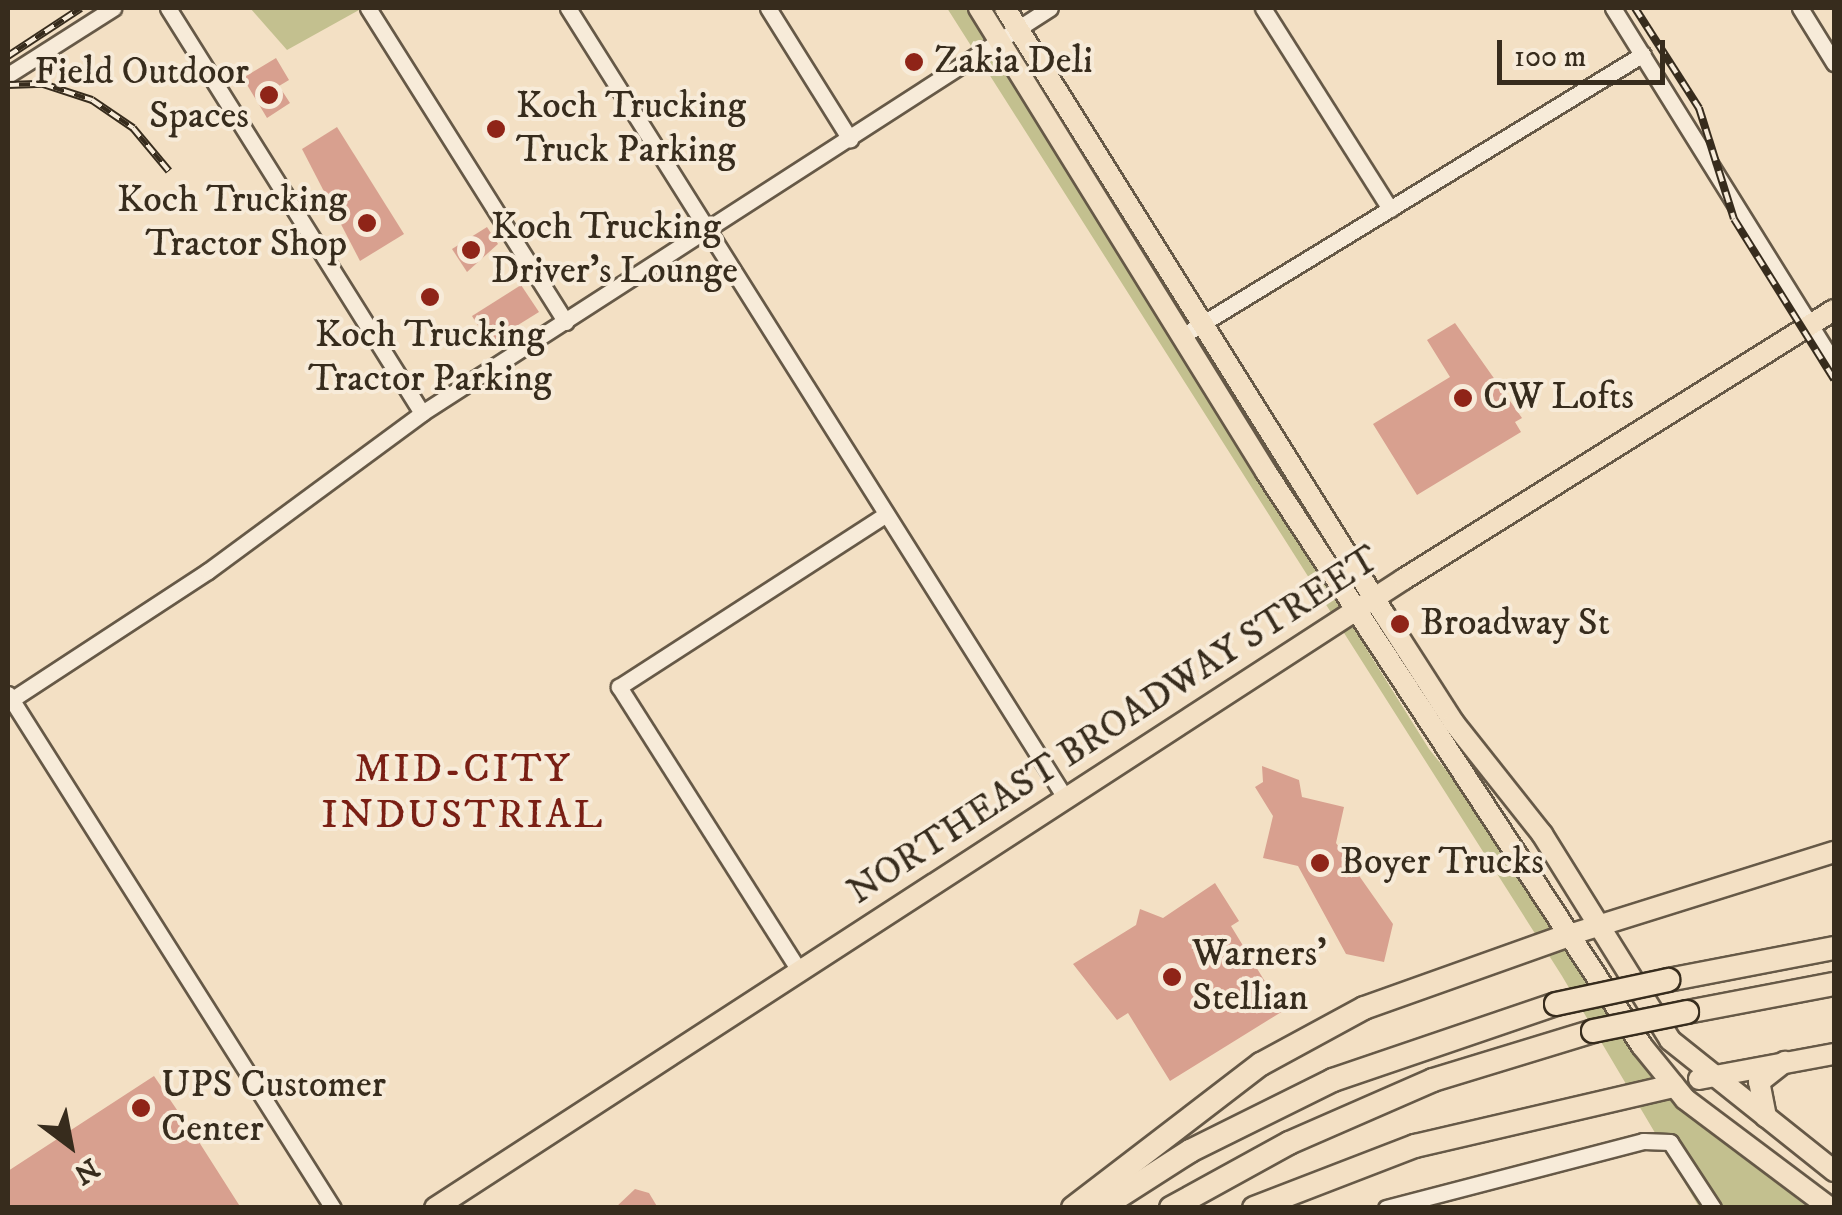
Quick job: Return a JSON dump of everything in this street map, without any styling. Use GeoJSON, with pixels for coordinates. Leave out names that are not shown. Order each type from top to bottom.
{"type":"FeatureCollection","features":[{"type":"Feature","properties":{"kind":"highway"},"geometry":{"type":"LineString","coordinates":[[1074,1208],[1180,1120],[1295,1045],[1364,1008],[1569,935]]}},
{"type":"Feature","properties":{"kind":"highway"},"geometry":{"type":"LineString","coordinates":[[1102,1208],[1190,1151],[1333,1080],[1556,1004],[1834,946]]}},
{"type":"Feature","properties":{"kind":"highway"},"geometry":{"type":"LineString","coordinates":[[1171,1208],[1289,1143],[1432,1080],[1593,1031],[1834,984]]}},
{"type":"Feature","properties":{"kind":"highway"},"geometry":{"type":"LineString","coordinates":[[1254,1208],[1416,1146],[1672,1086]]}},
{"type":"Feature","properties":{"kind":"main road"},"geometry":{"type":"LineString","coordinates":[[980,8],[1009,35],[1203,324],[1454,723],[1542,834],[1670,1040],[1707,1077],[1834,1171]]}},
{"type":"Feature","properties":{"kind":"main road"},"geometry":{"type":"LineString","coordinates":[[1005,8],[1009,35],[1182,336],[1356,610],[1672,1086],[1830,1208]]}},
{"type":"Feature","properties":{"kind":"main road","name":"NORTHEAST BROADWAY STREET"},"geometry":{"type":"LineString","coordinates":[[435,1208],[1374,598],[1834,310]]}},
{"type":"Feature","properties":{"kind":"main road"},"geometry":{"type":"LineString","coordinates":[[1569,935],[1834,852]]}},
{"type":"Feature","properties":{"kind":"main road"},"geometry":{"type":"LineString","coordinates":[[1672,1086],[1793,1058],[1834,1054]]}},
{"type":"Feature","properties":{"kind":"main road"},"geometry":{"type":"LineString","coordinates":[[1770,1123],[1758,1104],[1759,1082],[1793,1058]]}},
{"type":"Feature","properties":{"kind":"street"},"geometry":{"type":"LineString","coordinates":[[8,75],[113,8]]}},
{"type":"Feature","properties":{"kind":"street"},"geometry":{"type":"LineString","coordinates":[[168,8],[422,412]]}},
{"type":"Feature","properties":{"kind":"street"},"geometry":{"type":"LineString","coordinates":[[368,8],[566,322]]}},
{"type":"Feature","properties":{"kind":"street"},"geometry":{"type":"LineString","coordinates":[[568,8],[1066,799]]}},
{"type":"Feature","properties":{"kind":"street"},"geometry":{"type":"LineString","coordinates":[[768,8],[850,138]]}},
{"type":"Feature","properties":{"kind":"street"},"geometry":{"type":"LineString","coordinates":[[334,1208],[10,697],[208,571],[422,412],[1050,8]]}},
{"type":"Feature","properties":{"kind":"street"},"geometry":{"type":"LineString","coordinates":[[1263,8],[1390,209]]}},
{"type":"Feature","properties":{"kind":"street"},"geometry":{"type":"LineString","coordinates":[[1613,8],[1834,363]]}},
{"type":"Feature","properties":{"kind":"street"},"geometry":{"type":"LineString","coordinates":[[1800,8],[1834,63]]}},
{"type":"Feature","properties":{"kind":"street"},"geometry":{"type":"LineString","coordinates":[[1182,336],[1642,54]]}},
{"type":"Feature","properties":{"kind":"street"},"geometry":{"type":"LineString","coordinates":[[800,972],[620,687],[886,514]]}},
{"type":"Feature","properties":{"kind":"street"},"geometry":{"type":"LineString","coordinates":[[1386,1208],[1642,1141],[1670,1142],[1713,1208]]}},
{"type":"Feature","properties":{"kind":"shaded area"},"geometry":{"type":"Polygon","coordinates":[[[250,8],[358,8],[359,10],[287,50],[250,8]]]}},
{"type":"Feature","properties":{"kind":"shaded area"},"geometry":{"type":"Polygon","coordinates":[[[947,8],[966,8],[1429,749],[1482,815],[1651,1077],[1807,1207],[1699,1207],[1562,976],[947,8]]]}},
{"type":"Feature","properties":{"kind":"building","name":"Field Outdoor Spaces"},"geometry":{"type":"Polygon","coordinates":[[[276,58],[289,80],[279,86],[290,103],[267,118],[243,78],[276,58]]]}},
{"type":"Feature","properties":{"kind":"building"},"geometry":{"type":"Polygon","coordinates":[[[337,127],[404,234],[360,261],[302,149],[337,127]]]}},
{"type":"Feature","properties":{"kind":"building","name":"Koch Trucking Driver's Lounge"},"geometry":{"type":"Polygon","coordinates":[[[487,227],[498,244],[467,272],[452,249],[487,227]]]}},
{"type":"Feature","properties":{"kind":"building"},"geometry":{"type":"Polygon","coordinates":[[[521,285],[539,312],[489,343],[472,316],[521,285]]]}},
{"type":"Feature","properties":{"kind":"building","name":"CW Lofts"},"geometry":{"type":"Polygon","coordinates":[[[1455,323],[1522,418],[1515,422],[1521,432],[1417,495],[1373,424],[1450,377],[1427,340],[1455,323]]]}},
{"type":"Feature","properties":{"kind":"building","name":"Boyer Trucks"},"geometry":{"type":"Polygon","coordinates":[[[1262,766],[1299,780],[1302,797],[1344,807],[1336,843],[1393,924],[1384,962],[1346,954],[1298,866],[1263,858],[1273,816],[1255,787],[1263,782],[1262,766]]]}},
{"type":"Feature","properties":{"kind":"building","name":"Warners' Stellian"},"geometry":{"type":"Polygon","coordinates":[[[1215,883],[1239,921],[1231,926],[1283,1011],[1170,1081],[1128,1013],[1117,1020],[1073,964],[1136,925],[1140,909],[1163,918],[1215,883]]]}},
{"type":"Feature","properties":{"kind":"building","name":"UPS Customer Center"},"geometry":{"type":"Polygon","coordinates":[[[154,1076],[194,1135],[203,1129],[207,1137],[199,1142],[241,1208],[8,1208],[8,1171],[154,1076]]]}},
{"type":"Feature","properties":{"kind":"building"},"geometry":{"type":"Polygon","coordinates":[[[635,1189],[649,1193],[658,1208],[615,1208],[635,1189]]]}},
{"type":"Feature","properties":{"kind":"railway"},"geometry":{"type":"LineString","coordinates":[[8,56],[81,8]]}},
{"type":"Feature","properties":{"kind":"railway"},"geometry":{"type":"LineString","coordinates":[[1635,8],[1699,108],[1734,219],[1834,379]]}},
{"type":"Feature","properties":{"kind":"railway"},"geometry":{"type":"LineString","coordinates":[[8,85],[43,84],[92,100],[133,128],[169,171]]}},
{"type":"Feature","properties":{"kind":"place","name":"Zakia Deli"},"geometry":{"type":"Point","coordinates":[914,62]}},
{"type":"Feature","properties":{"kind":"place","name":"Field Outdoor Spaces"},"geometry":{"type":"Point","coordinates":[269,95]}},
{"type":"Feature","properties":{"kind":"place","name":"Koch Trucking Truck Parking"},"geometry":{"type":"Point","coordinates":[496,129]}},
{"type":"Feature","properties":{"kind":"place","name":"Koch Trucking Tractor Shop"},"geometry":{"type":"Point","coordinates":[367,223]}},
{"type":"Feature","properties":{"kind":"place","name":"Koch Trucking Driver's Lounge"},"geometry":{"type":"Point","coordinates":[471,250]}},
{"type":"Feature","properties":{"kind":"place","name":"Koch Trucking Tractor Parking"},"geometry":{"type":"Point","coordinates":[430,297]}},
{"type":"Feature","properties":{"kind":"place","name":"CW Lofts"},"geometry":{"type":"Point","coordinates":[1463,398]}},
{"type":"Feature","properties":{"kind":"place","name":"Broadway St"},"geometry":{"type":"Point","coordinates":[1400,624]}},
{"type":"Feature","properties":{"kind":"place","name":"Boyer Trucks"},"geometry":{"type":"Point","coordinates":[1320,863]}},
{"type":"Feature","properties":{"kind":"place","name":"Warners' Stellian"},"geometry":{"type":"Point","coordinates":[1172,977]}},
{"type":"Feature","properties":{"kind":"place","name":"UPS Customer Center"},"geometry":{"type":"Point","coordinates":[141,1108]}},
{"type":"Feature","properties":{"kind":"district","name":"MID-CITY INDUSTRIAL"},"geometry":{"type":"Point","coordinates":[463,793]}}]}
